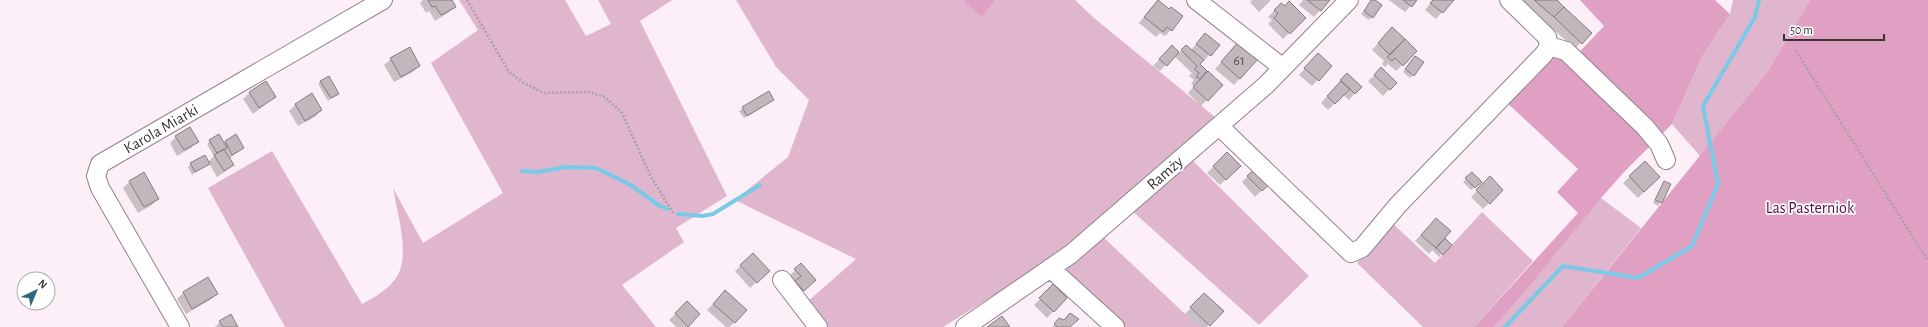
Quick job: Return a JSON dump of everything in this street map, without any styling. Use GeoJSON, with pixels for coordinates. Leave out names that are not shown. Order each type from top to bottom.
{"type":"FeatureCollection","features":[{"type":"Feature","properties":{"kind":"street","name":"Karola Miarki"},"geometry":{"type":"LineString","coordinates":[[180,327],[100,188],[96,176],[100,164],[383,0]]}},
{"type":"Feature","properties":{"kind":"street"},"geometry":{"type":"LineString","coordinates":[[1196,0],[1283,68]]}},
{"type":"Feature","properties":{"kind":"street","name":"Ramży"},"geometry":{"type":"LineString","coordinates":[[965,327],[1071,254],[1266,85],[1349,0]]}},
{"type":"Feature","properties":{"kind":"street"},"geometry":{"type":"LineString","coordinates":[[1219,126],[1351,253],[1362,248],[1398,206],[1544,54],[1549,46],[1547,37],[1509,0]]}},
{"type":"Feature","properties":{"kind":"street"},"geometry":{"type":"LineString","coordinates":[[1549,46],[1566,52],[1645,127],[1659,144],[1666,160]]}},
{"type":"Feature","properties":{"kind":"street"},"geometry":{"type":"LineString","coordinates":[[1050,268],[1115,327]]}},
{"type":"Feature","properties":{"kind":"street"},"geometry":{"type":"LineString","coordinates":[[782,280],[818,327]]}},
{"type":"Feature","properties":{"kind":"path"},"geometry":{"type":"LineString","coordinates":[[467,0],[510,72],[524,83],[544,93],[589,92],[605,97],[615,104],[622,113],[650,175],[673,213]]}},
{"type":"Feature","properties":{"kind":"path"},"geometry":{"type":"LineString","coordinates":[[1796,51],[1928,261]]}},
{"type":"Feature","properties":{"kind":"shaded area"},"geometry":{"type":"Polygon","coordinates":[[[459,0],[565,0],[586,36],[611,24],[598,0],[672,0],[640,21],[727,196],[676,228],[684,242],[622,285],[656,327],[285,327],[208,188],[272,151],[362,304],[384,290],[394,281],[400,270],[403,251],[401,229],[393,188],[423,243],[503,193],[431,63],[478,30],[459,0]]]}},
{"type":"Feature","properties":{"kind":"shaded area"},"geometry":{"type":"Polygon","coordinates":[[[736,0],[963,0],[982,16],[995,0],[1075,0],[1094,18],[1215,117],[1129,198],[1069,249],[943,327],[825,327],[806,303],[856,259],[735,200],[788,157],[809,100],[776,67],[736,0]]]}},
{"type":"Feature","properties":{"kind":"shaded area"},"geometry":{"type":"Polygon","coordinates":[[[1733,0],[1810,0],[1768,71],[1700,156],[1672,124],[1702,57],[1730,14],[1733,0]]]}},
{"type":"Feature","properties":{"kind":"shaded area"},"geometry":{"type":"Polygon","coordinates":[[[1189,157],[1309,276],[1259,325],[1130,209],[1189,157]]]}},
{"type":"Feature","properties":{"kind":"shaded area"},"geometry":{"type":"Polygon","coordinates":[[[1601,198],[1641,228],[1562,327],[1481,327],[1601,198]]]}},
{"type":"Feature","properties":{"kind":"shaded area"},"geometry":{"type":"Polygon","coordinates":[[[1482,212],[1533,261],[1474,327],[1423,327],[1357,263],[1389,220],[1435,263],[1482,212]]]}},
{"type":"Feature","properties":{"kind":"shaded area"},"geometry":{"type":"Polygon","coordinates":[[[1102,236],[1199,327],[1125,327],[1060,267],[1102,236]]]}},
{"type":"Feature","properties":{"kind":"green space"},"geometry":{"type":"Polygon","coordinates":[[[963,0],[995,0],[982,17],[963,0]]]}},
{"type":"Feature","properties":{"kind":"green space"},"geometry":{"type":"Polygon","coordinates":[[[1580,0],[1715,0],[1730,14],[1702,57],[1672,124],[1625,171],[1601,198],[1526,290],[1493,327],[1474,327],[1578,213],[1557,192],[1578,169],[1503,99],[1552,49],[1568,64],[1604,26],[1580,0]]]}},
{"type":"Feature","properties":{"kind":"green space","name":"Las Pasterniok"},"geometry":{"type":"Polygon","coordinates":[[[1810,0],[1928,0],[1928,327],[1562,327],[1768,71],[1810,0]]]}},
{"type":"Feature","properties":{"kind":"building"},"geometry":{"type":"Polygon","coordinates":[[[428,0],[452,0],[456,7],[441,15],[435,6],[432,7],[428,0]]]}},
{"type":"Feature","properties":{"kind":"building"},"geometry":{"type":"Polygon","coordinates":[[[1158,0],[1169,9],[1171,7],[1183,16],[1172,31],[1167,27],[1163,32],[1144,17],[1158,0]]]}},
{"type":"Feature","properties":{"kind":"building"},"geometry":{"type":"Polygon","coordinates":[[[1307,0],[1330,0],[1321,11],[1307,0]]]}},
{"type":"Feature","properties":{"kind":"building"},"geometry":{"type":"Polygon","coordinates":[[[1371,0],[1375,0],[1382,5],[1373,18],[1364,11],[1371,0]]]}},
{"type":"Feature","properties":{"kind":"building"},"geometry":{"type":"Polygon","coordinates":[[[1403,0],[1417,0],[1412,7],[1403,0]]]}},
{"type":"Feature","properties":{"kind":"building"},"geometry":{"type":"Polygon","coordinates":[[[1433,0],[1454,0],[1443,13],[1430,3],[1433,0]]]}},
{"type":"Feature","properties":{"kind":"building"},"geometry":{"type":"Polygon","coordinates":[[[1534,0],[1557,0],[1564,7],[1554,17],[1534,0]]]}},
{"type":"Feature","properties":{"kind":"building"},"geometry":{"type":"Polygon","coordinates":[[[1289,1],[1306,18],[1290,34],[1274,18],[1278,13],[1274,10],[1281,3],[1285,6],[1289,1]]]}},
{"type":"Feature","properties":{"kind":"building"},"geometry":{"type":"Polygon","coordinates":[[[1564,7],[1592,33],[1582,44],[1554,17],[1564,7]]]}},
{"type":"Feature","properties":{"kind":"building"},"geometry":{"type":"Polygon","coordinates":[[[1392,27],[1405,39],[1390,55],[1378,43],[1392,27]]]}},
{"type":"Feature","properties":{"kind":"building"},"geometry":{"type":"Polygon","coordinates":[[[1205,33],[1220,45],[1211,56],[1196,44],[1205,33]]]}},
{"type":"Feature","properties":{"kind":"building"},"geometry":{"type":"Polygon","coordinates":[[[1405,39],[1417,51],[1403,66],[1395,58],[1392,61],[1387,57],[1405,39]]]}},
{"type":"Feature","properties":{"kind":"building"},"geometry":{"type":"Polygon","coordinates":[[[1238,42],[1258,59],[1240,79],[1221,62],[1238,42]]]}},
{"type":"Feature","properties":{"kind":"building"},"geometry":{"type":"Polygon","coordinates":[[[1172,45],[1179,52],[1167,66],[1159,59],[1172,45]]]}},
{"type":"Feature","properties":{"kind":"building"},"geometry":{"type":"Polygon","coordinates":[[[1186,45],[1204,60],[1200,64],[1207,71],[1200,79],[1196,77],[1199,73],[1194,69],[1197,66],[1181,50],[1186,45]]]}},
{"type":"Feature","properties":{"kind":"building"},"geometry":{"type":"Polygon","coordinates":[[[410,47],[420,66],[401,77],[390,58],[410,47]]]}},
{"type":"Feature","properties":{"kind":"building"},"geometry":{"type":"Polygon","coordinates":[[[1318,53],[1332,66],[1319,81],[1304,68],[1318,53]]]}},
{"type":"Feature","properties":{"kind":"building"},"geometry":{"type":"Polygon","coordinates":[[[1415,56],[1424,62],[1414,76],[1405,69],[1415,56]]]}},
{"type":"Feature","properties":{"kind":"building"},"geometry":{"type":"Polygon","coordinates":[[[1381,67],[1397,83],[1390,90],[1374,75],[1381,67]]]}},
{"type":"Feature","properties":{"kind":"building"},"geometry":{"type":"Polygon","coordinates":[[[1208,71],[1223,85],[1208,101],[1193,87],[1208,71]]]}},
{"type":"Feature","properties":{"kind":"building"},"geometry":{"type":"Polygon","coordinates":[[[1347,73],[1362,87],[1355,94],[1340,80],[1347,73]]]}},
{"type":"Feature","properties":{"kind":"building"},"geometry":{"type":"Polygon","coordinates":[[[329,76],[339,94],[331,98],[320,81],[329,76]]]}},
{"type":"Feature","properties":{"kind":"building"},"geometry":{"type":"Polygon","coordinates":[[[266,81],[276,97],[259,108],[249,92],[266,81]]]}},
{"type":"Feature","properties":{"kind":"building"},"geometry":{"type":"Polygon","coordinates":[[[1341,81],[1350,89],[1335,104],[1327,96],[1341,81]]]}},
{"type":"Feature","properties":{"kind":"building"},"geometry":{"type":"Polygon","coordinates":[[[769,91],[774,100],[747,116],[742,107],[769,91]]]}},
{"type":"Feature","properties":{"kind":"building"},"geometry":{"type":"Polygon","coordinates":[[[312,93],[322,110],[305,121],[295,104],[312,93]]]}},
{"type":"Feature","properties":{"kind":"building"},"geometry":{"type":"Polygon","coordinates":[[[190,127],[199,142],[184,150],[175,136],[190,127]]]}},
{"type":"Feature","properties":{"kind":"building"},"geometry":{"type":"Polygon","coordinates":[[[219,134],[227,148],[217,153],[209,140],[219,134]]]}},
{"type":"Feature","properties":{"kind":"building"},"geometry":{"type":"Polygon","coordinates":[[[236,134],[244,148],[232,155],[225,141],[236,134]]]}},
{"type":"Feature","properties":{"kind":"building"},"geometry":{"type":"Polygon","coordinates":[[[224,149],[234,165],[224,171],[214,155],[224,149]]]}},
{"type":"Feature","properties":{"kind":"building"},"geometry":{"type":"Polygon","coordinates":[[[1227,152],[1241,166],[1226,180],[1213,166],[1227,152]]]}},
{"type":"Feature","properties":{"kind":"building"},"geometry":{"type":"Polygon","coordinates":[[[205,155],[210,164],[195,172],[190,163],[205,155]]]}},
{"type":"Feature","properties":{"kind":"building"},"geometry":{"type":"Polygon","coordinates":[[[1645,161],[1660,177],[1644,192],[1629,176],[1645,161]]]}},
{"type":"Feature","properties":{"kind":"building"},"geometry":{"type":"Polygon","coordinates":[[[1257,167],[1272,182],[1262,191],[1247,176],[1257,167]]]}},
{"type":"Feature","properties":{"kind":"building"},"geometry":{"type":"Polygon","coordinates":[[[144,172],[159,199],[144,207],[129,181],[144,172]]]}},
{"type":"Feature","properties":{"kind":"building"},"geometry":{"type":"Polygon","coordinates":[[[1472,172],[1482,182],[1475,188],[1465,178],[1472,172]]]}},
{"type":"Feature","properties":{"kind":"building"},"geometry":{"type":"Polygon","coordinates":[[[1490,176],[1503,190],[1490,204],[1476,190],[1490,176]]]}},
{"type":"Feature","properties":{"kind":"building"},"geometry":{"type":"Polygon","coordinates":[[[1664,181],[1671,184],[1662,203],[1655,200],[1664,181]]]}},
{"type":"Feature","properties":{"kind":"building"},"geometry":{"type":"Polygon","coordinates":[[[1436,218],[1451,231],[1436,248],[1421,235],[1436,218]]]}},
{"type":"Feature","properties":{"kind":"building"},"geometry":{"type":"Polygon","coordinates":[[[1445,238],[1452,245],[1443,255],[1436,248],[1445,238]]]}},
{"type":"Feature","properties":{"kind":"building"},"geometry":{"type":"Polygon","coordinates":[[[753,253],[770,271],[757,283],[740,265],[753,253]]]}},
{"type":"Feature","properties":{"kind":"building"},"geometry":{"type":"Polygon","coordinates":[[[801,263],[816,280],[804,291],[795,281],[801,276],[794,269],[801,263]]]}},
{"type":"Feature","properties":{"kind":"building"},"geometry":{"type":"Polygon","coordinates":[[[208,277],[218,294],[192,309],[183,292],[208,277]]]}},
{"type":"Feature","properties":{"kind":"building"},"geometry":{"type":"Polygon","coordinates":[[[1053,284],[1067,298],[1054,312],[1039,298],[1053,284]]]}},
{"type":"Feature","properties":{"kind":"building"},"geometry":{"type":"Polygon","coordinates":[[[725,290],[747,310],[735,323],[713,304],[725,290]]]}},
{"type":"Feature","properties":{"kind":"building"},"geometry":{"type":"Polygon","coordinates":[[[1204,293],[1224,311],[1210,326],[1190,307],[1204,293]]]}},
{"type":"Feature","properties":{"kind":"building"},"geometry":{"type":"Polygon","coordinates":[[[687,301],[700,314],[688,327],[675,313],[687,301]]]}},
{"type":"Feature","properties":{"kind":"building"},"geometry":{"type":"Polygon","coordinates":[[[1070,313],[1079,319],[1070,327],[1058,327],[1054,324],[1059,318],[1064,320],[1070,313]]]}},
{"type":"Feature","properties":{"kind":"building"},"geometry":{"type":"Polygon","coordinates":[[[231,314],[238,327],[223,327],[219,321],[231,314]]]}},
{"type":"Feature","properties":{"kind":"building"},"geometry":{"type":"Polygon","coordinates":[[[1002,316],[1010,327],[987,327],[1002,316]]]}},
{"type":"Feature","properties":{"kind":"waterway"},"geometry":{"type":"LineString","coordinates":[[1505,327],[1563,266],[1638,278],[1692,246],[1718,184],[1703,106],[1755,17],[1759,0]]}},
{"type":"Feature","properties":{"kind":"waterway"},"geometry":{"type":"LineString","coordinates":[[522,171],[537,172],[567,167],[596,168],[629,184],[660,206],[668,209]]}},
{"type":"Feature","properties":{"kind":"waterway"},"geometry":{"type":"LineString","coordinates":[[678,214],[702,216],[713,214],[760,185]]}}]}
